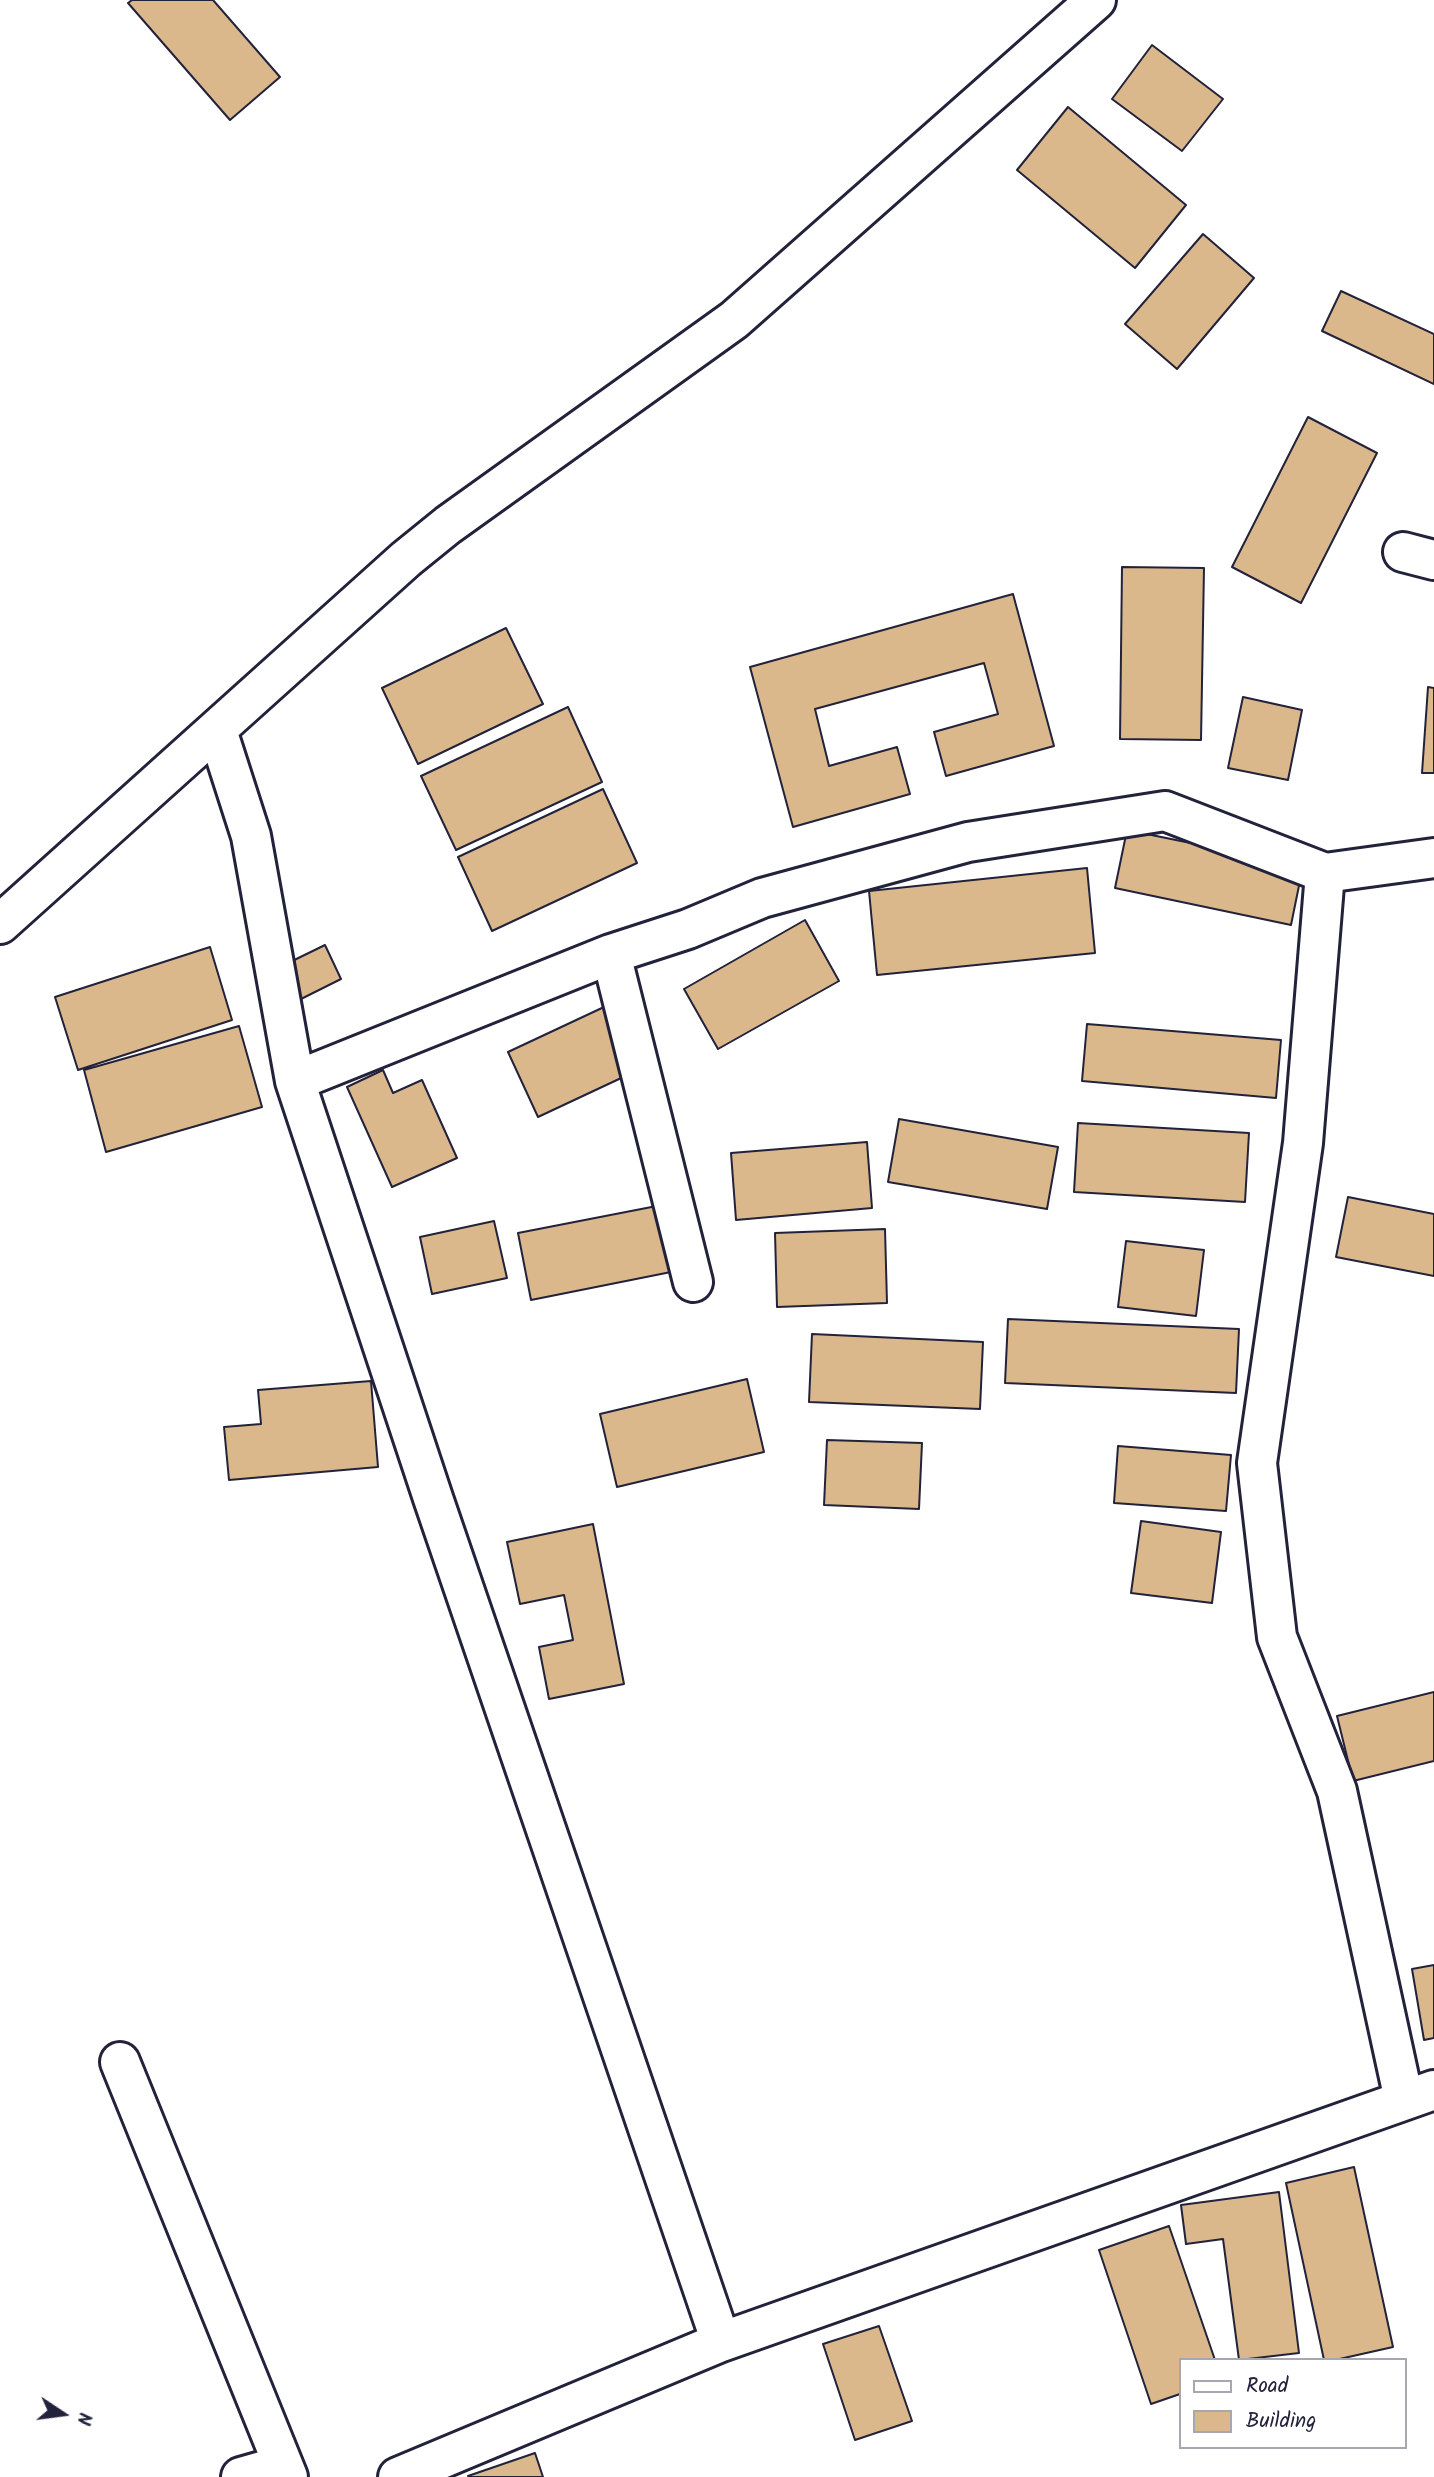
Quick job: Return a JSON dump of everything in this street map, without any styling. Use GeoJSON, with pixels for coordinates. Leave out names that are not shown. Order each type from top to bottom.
{"type":"FeatureCollection","features":[{"type":"Feature","properties":{"kind":"street"},"geometry":{"type":"LineString","coordinates":[[0,924],[407,559],[448,525],[734,320],[1096,0]]}},
{"type":"Feature","properties":{"kind":"street"},"geometry":{"type":"LineString","coordinates":[[217,730],[251,836],[295,1081],[433,1498],[721,2342]]}},
{"type":"Feature","properties":{"kind":"street"},"geometry":{"type":"LineString","coordinates":[[295,1081],[611,954],[688,929],[762,898],[968,842],[1165,811],[1325,873],[1434,858]]}},
{"type":"Feature","properties":{"kind":"street"},"geometry":{"type":"LineString","coordinates":[[398,2477],[721,2342],[1419,2095],[1337,1791],[1277,1637],[1257,1463],[1303,1143],[1325,873]]}},
{"type":"Feature","properties":{"kind":"street"},"geometry":{"type":"LineString","coordinates":[[611,954],[693,1282]]}},
{"type":"Feature","properties":{"kind":"street"},"geometry":{"type":"LineString","coordinates":[[120,2062],[285,2471],[241,2477]]}},
{"type":"Feature","properties":{"kind":"building"},"geometry":{"type":"Polygon","coordinates":[[[132,0],[213,0],[280,77],[230,120],[128,3],[132,0]]]}},
{"type":"Feature","properties":{"kind":"building"},"geometry":{"type":"Polygon","coordinates":[[[1152,45],[1223,99],[1182,151],[1112,99],[1152,45]]]}},
{"type":"Feature","properties":{"kind":"building"},"geometry":{"type":"Polygon","coordinates":[[[1068,107],[1186,205],[1135,268],[1017,170],[1068,107]]]}},
{"type":"Feature","properties":{"kind":"building"},"geometry":{"type":"Polygon","coordinates":[[[1203,234],[1254,278],[1177,369],[1125,324],[1203,234]]]}},
{"type":"Feature","properties":{"kind":"building"},"geometry":{"type":"Polygon","coordinates":[[[1341,291],[1434,334],[1434,384],[1322,331],[1341,291]]]}},
{"type":"Feature","properties":{"kind":"building"},"geometry":{"type":"Polygon","coordinates":[[[1308,417],[1377,453],[1301,603],[1232,567],[1308,417]]]}},
{"type":"Feature","properties":{"kind":"building"},"geometry":{"type":"Polygon","coordinates":[[[1122,567],[1204,568],[1201,740],[1120,739],[1122,567]]]}},
{"type":"Feature","properties":{"kind":"building"},"geometry":{"type":"Polygon","coordinates":[[[1013,594],[1054,746],[946,776],[934,732],[998,714],[984,663],[815,709],[829,766],[897,747],[910,794],[793,827],[750,667],[1013,594]]]}},
{"type":"Feature","properties":{"kind":"building"},"geometry":{"type":"Polygon","coordinates":[[[506,628],[543,704],[418,764],[382,688],[506,628]]]}},
{"type":"Feature","properties":{"kind":"building"},"geometry":{"type":"Polygon","coordinates":[[[1428,687],[1434,688],[1434,773],[1422,773],[1428,687]]]}},
{"type":"Feature","properties":{"kind":"building"},"geometry":{"type":"Polygon","coordinates":[[[1243,697],[1302,710],[1288,780],[1228,768],[1243,697]]]}},
{"type":"Feature","properties":{"kind":"building"},"geometry":{"type":"Polygon","coordinates":[[[568,707],[602,782],[456,850],[421,776],[568,707]]]}},
{"type":"Feature","properties":{"kind":"building"},"geometry":{"type":"Polygon","coordinates":[[[603,789],[637,863],[492,931],[458,857],[603,789]]]}},
{"type":"Feature","properties":{"kind":"building"},"geometry":{"type":"Polygon","coordinates":[[[1127,830],[1303,866],[1291,925],[1115,888],[1127,830]]]}},
{"type":"Feature","properties":{"kind":"building"},"geometry":{"type":"Polygon","coordinates":[[[1087,868],[1095,953],[877,975],[869,891],[1087,868]]]}},
{"type":"Feature","properties":{"kind":"building"},"geometry":{"type":"Polygon","coordinates":[[[805,920],[839,981],[718,1049],[684,989],[805,920]]]}},
{"type":"Feature","properties":{"kind":"building"},"geometry":{"type":"Polygon","coordinates":[[[325,945],[341,979],[299,1000],[282,966],[325,945]]]}},
{"type":"Feature","properties":{"kind":"building"},"geometry":{"type":"Polygon","coordinates":[[[210,947],[232,1020],[78,1070],[55,997],[210,947]]]}},
{"type":"Feature","properties":{"kind":"building"},"geometry":{"type":"Polygon","coordinates":[[[604,1007],[634,1072],[538,1117],[508,1052],[604,1007]]]}},
{"type":"Feature","properties":{"kind":"building"},"geometry":{"type":"Polygon","coordinates":[[[1087,1024],[1281,1040],[1276,1098],[1082,1081],[1087,1024]]]}},
{"type":"Feature","properties":{"kind":"building"},"geometry":{"type":"Polygon","coordinates":[[[239,1026],[262,1107],[106,1152],[84,1070],[239,1026]]]}},
{"type":"Feature","properties":{"kind":"building"},"geometry":{"type":"Polygon","coordinates":[[[383,1070],[393,1093],[422,1080],[457,1158],[392,1187],[347,1087],[383,1070]]]}},
{"type":"Feature","properties":{"kind":"building"},"geometry":{"type":"Polygon","coordinates":[[[899,1119],[1058,1147],[1047,1209],[888,1182],[899,1119]]]}},
{"type":"Feature","properties":{"kind":"building"},"geometry":{"type":"Polygon","coordinates":[[[1078,1123],[1249,1133],[1245,1202],[1074,1192],[1078,1123]]]}},
{"type":"Feature","properties":{"kind":"building"},"geometry":{"type":"Polygon","coordinates":[[[867,1142],[872,1208],[736,1220],[731,1153],[867,1142]]]}},
{"type":"Feature","properties":{"kind":"building"},"geometry":{"type":"Polygon","coordinates":[[[1348,1197],[1434,1214],[1434,1276],[1336,1257],[1348,1197]]]}},
{"type":"Feature","properties":{"kind":"building"},"geometry":{"type":"Polygon","coordinates":[[[667,1204],[681,1270],[531,1300],[518,1233],[667,1204]]]}},
{"type":"Feature","properties":{"kind":"building"},"geometry":{"type":"Polygon","coordinates":[[[494,1221],[507,1278],[432,1294],[420,1237],[494,1221]]]}},
{"type":"Feature","properties":{"kind":"building"},"geometry":{"type":"Polygon","coordinates":[[[885,1229],[887,1303],[777,1307],[775,1233],[885,1229]]]}},
{"type":"Feature","properties":{"kind":"building"},"geometry":{"type":"Polygon","coordinates":[[[1126,1241],[1204,1250],[1196,1316],[1118,1307],[1126,1241]]]}},
{"type":"Feature","properties":{"kind":"building"},"geometry":{"type":"Polygon","coordinates":[[[1008,1319],[1239,1329],[1236,1393],[1005,1383],[1008,1319]]]}},
{"type":"Feature","properties":{"kind":"building"},"geometry":{"type":"Polygon","coordinates":[[[812,1334],[983,1342],[980,1409],[809,1402],[812,1334]]]}},
{"type":"Feature","properties":{"kind":"building"},"geometry":{"type":"Polygon","coordinates":[[[747,1379],[764,1452],[617,1487],[600,1414],[747,1379]]]}},
{"type":"Feature","properties":{"kind":"building"},"geometry":{"type":"Polygon","coordinates":[[[371,1381],[378,1467],[229,1480],[224,1427],[261,1424],[258,1390],[371,1381]]]}},
{"type":"Feature","properties":{"kind":"building"},"geometry":{"type":"Polygon","coordinates":[[[827,1440],[922,1443],[919,1509],[824,1505],[827,1440]]]}},
{"type":"Feature","properties":{"kind":"building"},"geometry":{"type":"Polygon","coordinates":[[[1118,1446],[1231,1455],[1226,1511],[1114,1503],[1118,1446]]]}},
{"type":"Feature","properties":{"kind":"building"},"geometry":{"type":"Polygon","coordinates":[[[1141,1521],[1221,1532],[1212,1603],[1131,1593],[1141,1521]]]}},
{"type":"Feature","properties":{"kind":"building"},"geometry":{"type":"Polygon","coordinates":[[[593,1524],[624,1684],[549,1699],[539,1647],[573,1640],[564,1595],[520,1604],[507,1542],[593,1524]]]}},
{"type":"Feature","properties":{"kind":"building"},"geometry":{"type":"Polygon","coordinates":[[[1434,1692],[1434,1761],[1353,1781],[1337,1716],[1434,1692]]]}},
{"type":"Feature","properties":{"kind":"building"},"geometry":{"type":"Polygon","coordinates":[[[1434,1965],[1434,2038],[1424,2040],[1412,1969],[1434,1965]]]}},
{"type":"Feature","properties":{"kind":"building"},"geometry":{"type":"Polygon","coordinates":[[[1354,2167],[1393,2347],[1344,2358],[1324,2358],[1286,2183],[1354,2167]]]}},
{"type":"Feature","properties":{"kind":"building"},"geometry":{"type":"Polygon","coordinates":[[[1279,2192],[1299,2353],[1239,2358],[1223,2239],[1186,2244],[1181,2205],[1279,2192]]]}},
{"type":"Feature","properties":{"kind":"building"},"geometry":{"type":"Polygon","coordinates":[[[1169,2226],[1214,2358],[1178,2358],[1178,2395],[1151,2404],[1099,2250],[1169,2226]]]}},
{"type":"Feature","properties":{"kind":"building"},"geometry":{"type":"Polygon","coordinates":[[[879,2326],[912,2421],[855,2440],[823,2344],[879,2326]]]}},
{"type":"Feature","properties":{"kind":"building"},"geometry":{"type":"Polygon","coordinates":[[[535,2453],[543,2477],[468,2476],[535,2453]]]}}]}
